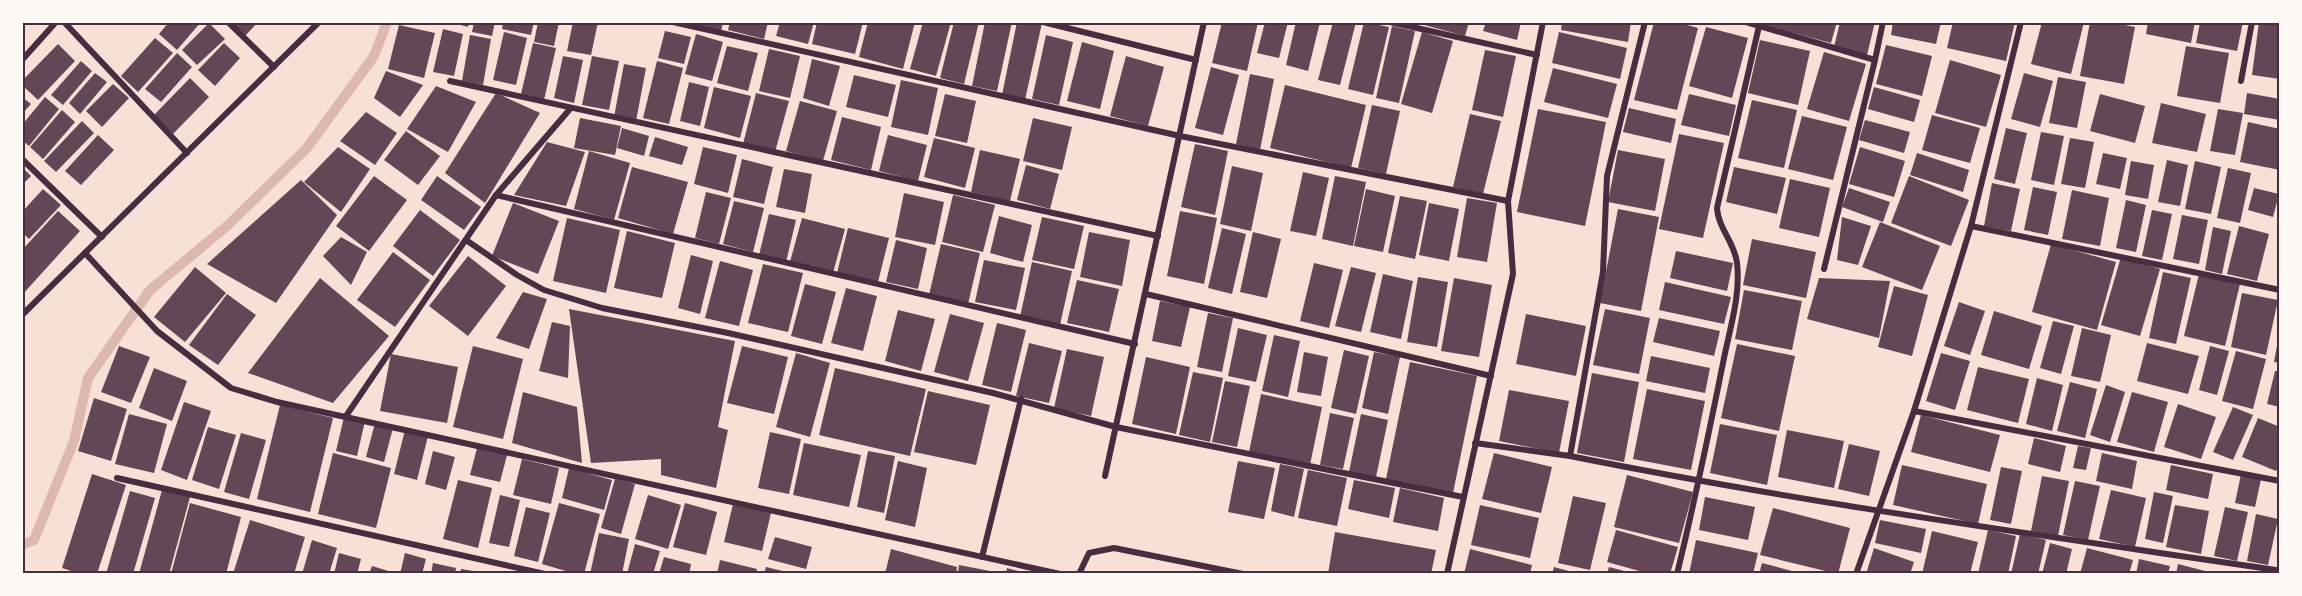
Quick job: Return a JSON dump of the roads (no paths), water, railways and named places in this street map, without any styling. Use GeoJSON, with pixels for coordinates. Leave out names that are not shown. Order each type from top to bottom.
{"type":"FeatureCollection","features":[{"type":"Feature","properties":{"kind":"street"},"geometry":{"type":"LineString","coordinates":[[22,60],[56,22]]}},
{"type":"Feature","properties":{"kind":"street"},"geometry":{"type":"LineString","coordinates":[[64,22],[187,153]]}},
{"type":"Feature","properties":{"kind":"street"},"geometry":{"type":"LineString","coordinates":[[228,22],[274,67]]}},
{"type":"Feature","properties":{"kind":"street"},"geometry":{"type":"LineString","coordinates":[[22,315],[319,22]]}},
{"type":"Feature","properties":{"kind":"street"},"geometry":{"type":"LineString","coordinates":[[673,22],[1180,136],[1508,201]]}},
{"type":"Feature","properties":{"kind":"street"},"geometry":{"type":"LineString","coordinates":[[1043,22],[1196,60]]}},
{"type":"Feature","properties":{"kind":"street"},"geometry":{"type":"LineString","coordinates":[[1105,476],[1204,22]]}},
{"type":"Feature","properties":{"kind":"street"},"geometry":{"type":"LineString","coordinates":[[1390,22],[1537,55]]}},
{"type":"Feature","properties":{"kind":"street"},"geometry":{"type":"LineString","coordinates":[[1447,573],[1513,274],[1508,201],[1543,22]]}},
{"type":"Feature","properties":{"kind":"street"},"geometry":{"type":"LineString","coordinates":[[1570,456],[1603,272],[1607,176],[1645,22]]}},
{"type":"Feature","properties":{"kind":"street"},"geometry":{"type":"LineString","coordinates":[[1746,22],[1760,24],[1875,60]]}},
{"type":"Feature","properties":{"kind":"street"},"geometry":{"type":"LineString","coordinates":[[1824,269],[1883,22]]}},
{"type":"Feature","properties":{"kind":"street"},"geometry":{"type":"LineString","coordinates":[[1856,573],[1914,411],[1971,226],[2021,22]]}},
{"type":"Feature","properties":{"kind":"street"},"geometry":{"type":"LineString","coordinates":[[2241,81],[2252,22]]}},
{"type":"Feature","properties":{"kind":"street"},"geometry":{"type":"LineString","coordinates":[[1677,573],[1700,482],[1736,300],[1737,264],[1733,245],[1718,219],[1718,208],[1760,24]]}},
{"type":"Feature","properties":{"kind":"street"},"geometry":{"type":"LineString","coordinates":[[450,81],[1158,236]]}},
{"type":"Feature","properties":{"kind":"street"},"geometry":{"type":"LineString","coordinates":[[346,416],[496,195],[570,109]]}},
{"type":"Feature","properties":{"kind":"street"},"geometry":{"type":"LineString","coordinates":[[22,159],[102,237]]}},
{"type":"Feature","properties":{"kind":"street"},"geometry":{"type":"LineString","coordinates":[[496,195],[1135,344]]}},
{"type":"Feature","properties":{"kind":"street"},"geometry":{"type":"LineString","coordinates":[[1971,226],[2280,290]]}},
{"type":"Feature","properties":{"kind":"street"},"geometry":{"type":"LineString","coordinates":[[465,240],[517,275],[544,290],[572,300],[1021,399],[1116,427],[1463,497]]}},
{"type":"Feature","properties":{"kind":"street"},"geometry":{"type":"LineString","coordinates":[[86,254],[157,331],[231,388],[277,402],[1060,573]]}},
{"type":"Feature","properties":{"kind":"street"},"geometry":{"type":"LineString","coordinates":[[1146,294],[1491,376]]}},
{"type":"Feature","properties":{"kind":"street"},"geometry":{"type":"LineString","coordinates":[[981,557],[1021,399]]}},
{"type":"Feature","properties":{"kind":"street"},"geometry":{"type":"LineString","coordinates":[[1914,411],[2280,481]]}},
{"type":"Feature","properties":{"kind":"street"},"geometry":{"type":"LineString","coordinates":[[1475,443],[1570,456],[1700,482],[1879,511],[2276,570]]}},
{"type":"Feature","properties":{"kind":"street"},"geometry":{"type":"LineString","coordinates":[[117,478],[545,573]]}},
{"type":"Feature","properties":{"kind":"street"},"geometry":{"type":"LineString","coordinates":[[1079,573],[1089,553],[1114,548],[1243,573]]}},
{"type":"Feature","properties":{"kind":"waterway"},"geometry":{"type":"LineString","coordinates":[[22,545],[34,540],[74,441],[88,378],[150,290],[227,226],[307,148],[374,56],[387,22]]}}]}
